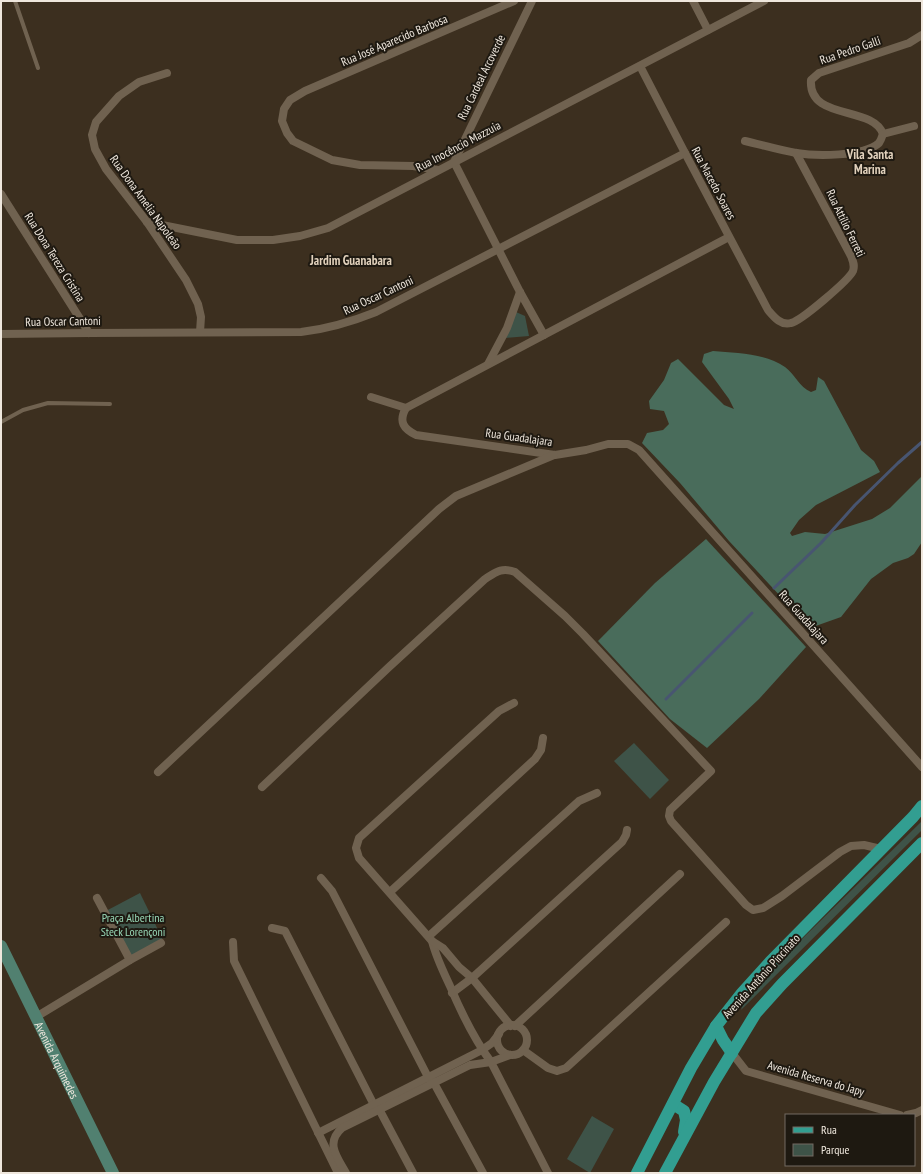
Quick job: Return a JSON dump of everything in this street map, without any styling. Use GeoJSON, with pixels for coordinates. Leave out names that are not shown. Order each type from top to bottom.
{"type":"FeatureCollection","features":[{"type":"Feature","properties":{"kind":"main road","name":"Avenida Antônio Pincinato"},"geometry":{"type":"LineString","coordinates":[[637,1173],[691,1068],[716,1026],[742,993],[770,962],[913,817],[922,806]]}},
{"type":"Feature","properties":{"kind":"main road","name":"Avenida Antônio Pincinato"},"geometry":{"type":"LineString","coordinates":[[665,1173],[714,1082],[756,1013],[782,984],[922,843]]}},
{"type":"Feature","properties":{"kind":"main road","name":"Avenida Arquimedes"},"geometry":{"type":"LineString","coordinates":[[1,946],[113,1173]]}},
{"type":"Feature","properties":{"kind":"main road"},"geometry":{"type":"LineString","coordinates":[[716,1026],[732,1053]]}},
{"type":"Feature","properties":{"kind":"main road"},"geometry":{"type":"LineString","coordinates":[[673,1104],[684,1112],[686,1120],[683,1139]]}},
{"type":"Feature","properties":{"kind":"street","name":"Rua José Aparecido Barbosa"},"geometry":{"type":"LineString","coordinates":[[438,170],[413,166],[360,165],[332,160],[293,141],[287,133],[282,121],[284,109],[290,100],[305,91],[514,1]]}},
{"type":"Feature","properties":{"kind":"street","name":"Rua Cardeal Arcoverde"},"geometry":{"type":"LineString","coordinates":[[454,162],[532,1]]}},
{"type":"Feature","properties":{"kind":"street"},"geometry":{"type":"LineString","coordinates":[[693,1],[708,30]]}},
{"type":"Feature","properties":{"kind":"street","name":"Rua Inocêncio Mazzuia"},"geometry":{"type":"LineString","coordinates":[[147,222],[237,240],[273,240],[300,236],[328,228],[764,1]]}},
{"type":"Feature","properties":{"kind":"street","name":"Rua Pedro Galli"},"geometry":{"type":"LineString","coordinates":[[883,134],[880,127],[870,120],[843,112],[822,103],[814,96],[811,88],[811,80],[819,73],[909,43],[922,35]]}},
{"type":"Feature","properties":{"kind":"street","name":"Rua Macedo Soares"},"geometry":{"type":"LineString","coordinates":[[640,66],[684,153],[768,310]]}},
{"type":"Feature","properties":{"kind":"street","name":"Rua Dona Amelia Napoleão"},"geometry":{"type":"LineString","coordinates":[[167,73],[139,82],[119,96],[96,122],[92,135],[95,149],[106,169],[147,222],[186,280],[198,304],[201,317],[200,332]]}},
{"type":"Feature","properties":{"kind":"street"},"geometry":{"type":"LineString","coordinates":[[745,141],[796,153],[830,155],[857,152],[873,147],[880,142],[883,134],[914,126]]}},
{"type":"Feature","properties":{"kind":"street","name":"Rua Oscar Cantoni"},"geometry":{"type":"LineString","coordinates":[[1,334],[301,332],[335,326],[376,312],[684,153]]}},
{"type":"Feature","properties":{"kind":"street","name":"Rua Attílio Ferreti"},"geometry":{"type":"LineString","coordinates":[[768,310],[776,319],[783,323],[791,323],[802,318],[846,280],[853,271],[854,264],[851,256],[796,153]]}},
{"type":"Feature","properties":{"kind":"street"},"geometry":{"type":"LineString","coordinates":[[454,162],[520,292],[544,335]]}},
{"type":"Feature","properties":{"kind":"street","name":"Rua Dona Tereza Cristina"},"geometry":{"type":"LineString","coordinates":[[1,194],[89,333]]}},
{"type":"Feature","properties":{"kind":"street"},"geometry":{"type":"LineString","coordinates":[[371,397],[406,408],[729,237]]}},
{"type":"Feature","properties":{"kind":"street"},"geometry":{"type":"LineString","coordinates":[[488,364],[507,328],[520,292]]}},
{"type":"Feature","properties":{"kind":"street","name":"Rua Guadalajara"},"geometry":{"type":"LineString","coordinates":[[406,408],[402,415],[402,424],[416,435],[555,455],[586,450],[608,444],[628,444],[639,450],[922,767]]}},
{"type":"Feature","properties":{"kind":"street"},"geometry":{"type":"LineString","coordinates":[[158,772],[456,496],[555,455]]}},
{"type":"Feature","properties":{"kind":"street"},"geometry":{"type":"LineString","coordinates":[[262,787],[485,579],[500,570],[507,569],[515,572],[565,616],[711,771],[670,810],[669,816],[746,905],[753,910],[763,908],[782,896],[840,852],[851,846],[864,845],[881,849]]}},
{"type":"Feature","properties":{"kind":"street"},"geometry":{"type":"LineString","coordinates":[[431,1080],[470,1065],[480,1062],[490,1062],[520,1053],[523,1050],[527,1040],[526,1036],[520,1028],[513,1026],[472,978],[459,967],[443,948],[430,938],[359,858],[356,848],[359,838],[498,711],[514,703]]}},
{"type":"Feature","properties":{"kind":"street"},"geometry":{"type":"LineString","coordinates":[[390,892],[535,760],[541,750],[543,738]]}},
{"type":"Feature","properties":{"kind":"street"},"geometry":{"type":"LineString","coordinates":[[430,938],[579,800],[597,793]]}},
{"type":"Feature","properties":{"kind":"street"},"geometry":{"type":"LineString","coordinates":[[452,993],[472,978],[622,842],[627,830]]}},
{"type":"Feature","properties":{"kind":"street"},"geometry":{"type":"LineString","coordinates":[[318,1133],[431,1080],[492,1043],[502,1030],[513,1026],[680,874]]}},
{"type":"Feature","properties":{"kind":"street"},"geometry":{"type":"LineString","coordinates":[[321,878],[332,891],[431,1080],[483,1173]]}},
{"type":"Feature","properties":{"kind":"street"},"geometry":{"type":"LineString","coordinates":[[97,898],[130,960]]}},
{"type":"Feature","properties":{"kind":"street"},"geometry":{"type":"LineString","coordinates":[[523,1050],[548,1068],[557,1071],[566,1068],[726,922]]}},
{"type":"Feature","properties":{"kind":"street"},"geometry":{"type":"LineString","coordinates":[[272,928],[285,931],[376,1107],[413,1173]]}},
{"type":"Feature","properties":{"kind":"street"},"geometry":{"type":"LineString","coordinates":[[430,938],[435,954],[452,993],[548,1173]]}},
{"type":"Feature","properties":{"kind":"street"},"geometry":{"type":"LineString","coordinates":[[233,942],[234,961],[338,1173]]}},
{"type":"Feature","properties":{"kind":"street"},"geometry":{"type":"LineString","coordinates":[[36,1017],[161,943]]}},
{"type":"Feature","properties":{"kind":"street"},"geometry":{"type":"LineString","coordinates":[[499,1034],[497,1043],[499,1048],[506,1054],[510,1055]]}},
{"type":"Feature","properties":{"kind":"street","name":"Avenida Reserva do Japy"},"geometry":{"type":"LineString","coordinates":[[732,1053],[746,1071],[896,1114]]}},
{"type":"Feature","properties":{"kind":"street"},"geometry":{"type":"LineString","coordinates":[[346,1173],[335,1152],[335,1134],[376,1107]]}},
{"type":"Feature","properties":{"kind":"street"},"geometry":{"type":"LineString","coordinates":[[911,1114],[922,1110]]}},
{"type":"Feature","properties":{"kind":"lane"},"geometry":{"type":"LineString","coordinates":[[15,1],[38,68]]}},
{"type":"Feature","properties":{"kind":"lane"},"geometry":{"type":"LineString","coordinates":[[1,422],[23,410],[48,403],[110,404]]}},
{"type":"Feature","properties":{"kind":"green space"},"geometry":{"type":"Polygon","coordinates":[[[516,312],[525,316],[529,336],[505,338],[516,312]]]}},
{"type":"Feature","properties":{"kind":"green space"},"geometry":{"type":"Polygon","coordinates":[[[713,351],[750,354],[777,362],[785,367],[803,387],[811,392],[816,390],[818,377],[824,381],[861,450],[874,461],[880,472],[816,505],[799,520],[790,533],[792,536],[805,532],[825,534],[872,519],[890,508],[922,476],[922,542],[914,554],[908,558],[893,563],[871,579],[841,617],[810,628],[729,541],[680,483],[642,443],[647,433],[663,430],[669,424],[664,411],[650,409],[649,401],[664,380],[671,363],[678,359],[724,405],[734,409],[729,399],[702,362],[704,354],[713,351]]]}},
{"type":"Feature","properties":{"kind":"green space"},"geometry":{"type":"Polygon","coordinates":[[[706,539],[806,647],[759,699],[707,748],[670,719],[598,641],[655,583],[706,539]]]}},
{"type":"Feature","properties":{"kind":"green space"},"geometry":{"type":"Polygon","coordinates":[[[634,743],[669,780],[650,799],[614,761],[634,743]]]}},
{"type":"Feature","properties":{"kind":"green space"},"geometry":{"type":"Polygon","coordinates":[[[922,821],[922,830],[741,1010],[746,994],[922,821]]]}},
{"type":"Feature","properties":{"kind":"green space","name":"Praça Albertina Steck Lorençoni"},"geometry":{"type":"Polygon","coordinates":[[[140,893],[163,940],[130,960],[104,912],[140,893]]]}},
{"type":"Feature","properties":{"kind":"green space"},"geometry":{"type":"Polygon","coordinates":[[[592,1116],[614,1129],[590,1173],[567,1159],[592,1116]]]}},
{"type":"Feature","properties":{"kind":"waterway"},"geometry":{"type":"LineString","coordinates":[[774,588],[821,543],[855,505],[922,442]]}},
{"type":"Feature","properties":{"kind":"waterway"},"geometry":{"type":"LineString","coordinates":[[666,699],[752,613]]}},
{"type":"Feature","properties":{"kind":"district","name":"Vila Santa Marina"},"geometry":{"type":"Point","coordinates":[870,162]}},
{"type":"Feature","properties":{"kind":"district","name":"Jardim Guanabara"},"geometry":{"type":"Point","coordinates":[351,260]}}]}
